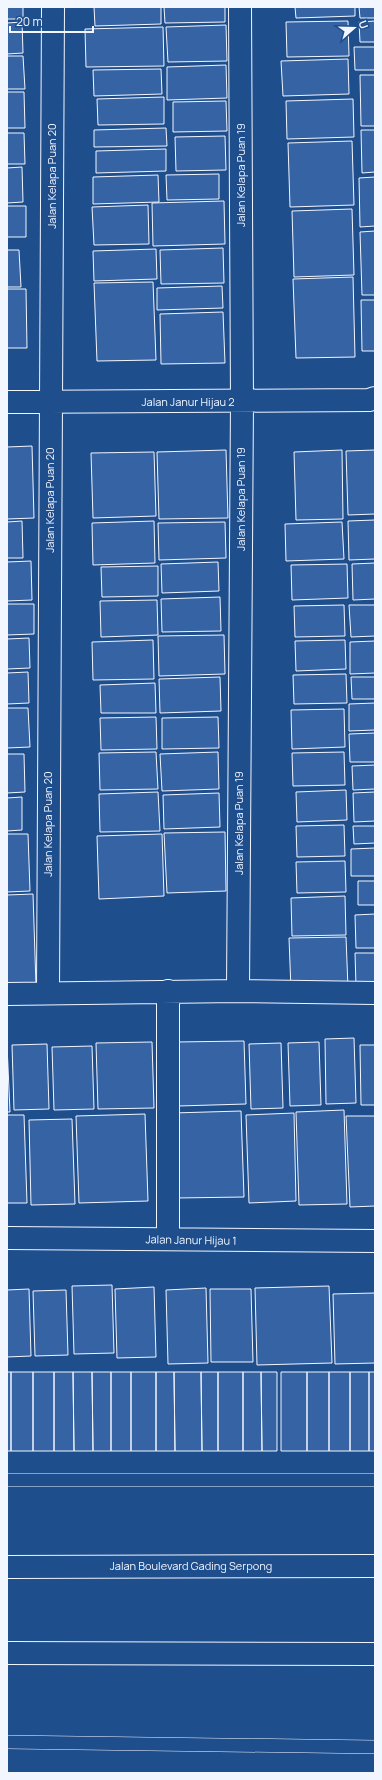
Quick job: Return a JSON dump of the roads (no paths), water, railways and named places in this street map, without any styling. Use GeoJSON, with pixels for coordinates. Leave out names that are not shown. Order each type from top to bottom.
{"type":"FeatureCollection","features":[{"type":"Feature","properties":{"kind":"street","name":"Jalan Kelapa Puan 20"},"geometry":{"type":"LineString","coordinates":[[48,992],[53,7]]}},
{"type":"Feature","properties":{"kind":"street","name":"Jalan Kelapa Puan 19"},"geometry":{"type":"LineString","coordinates":[[238,991],[242,401],[240,7]]}},
{"type":"Feature","properties":{"kind":"street","name":"Jalan Janur Hijau 2"},"geometry":{"type":"LineString","coordinates":[[7,402],[51,403],[373,400]]}},
{"type":"Feature","properties":{"kind":"street"},"geometry":{"type":"LineString","coordinates":[[168,991],[168,1239]]}},
{"type":"Feature","properties":{"kind":"street"},"geometry":{"type":"LineString","coordinates":[[7,994],[48,992],[168,991],[375,993]]}},
{"type":"Feature","properties":{"kind":"street","name":"Jalan Janur Hijau 1"},"geometry":{"type":"LineString","coordinates":[[7,1238],[375,1242]]}},
{"type":"Feature","properties":{"kind":"street","name":"Jalan Boulevard Gading Serpong"},"geometry":{"type":"LineString","coordinates":[[7,1567],[375,1566]]}},
{"type":"Feature","properties":{"kind":"street"},"geometry":{"type":"LineString","coordinates":[[7,1654],[375,1654]]}},
{"type":"Feature","properties":{"kind":"lane"},"geometry":{"type":"LineString","coordinates":[[7,1480],[375,1480]]}},
{"type":"Feature","properties":{"kind":"lane"},"geometry":{"type":"LineString","coordinates":[[7,1742],[375,1747]]}}]}
